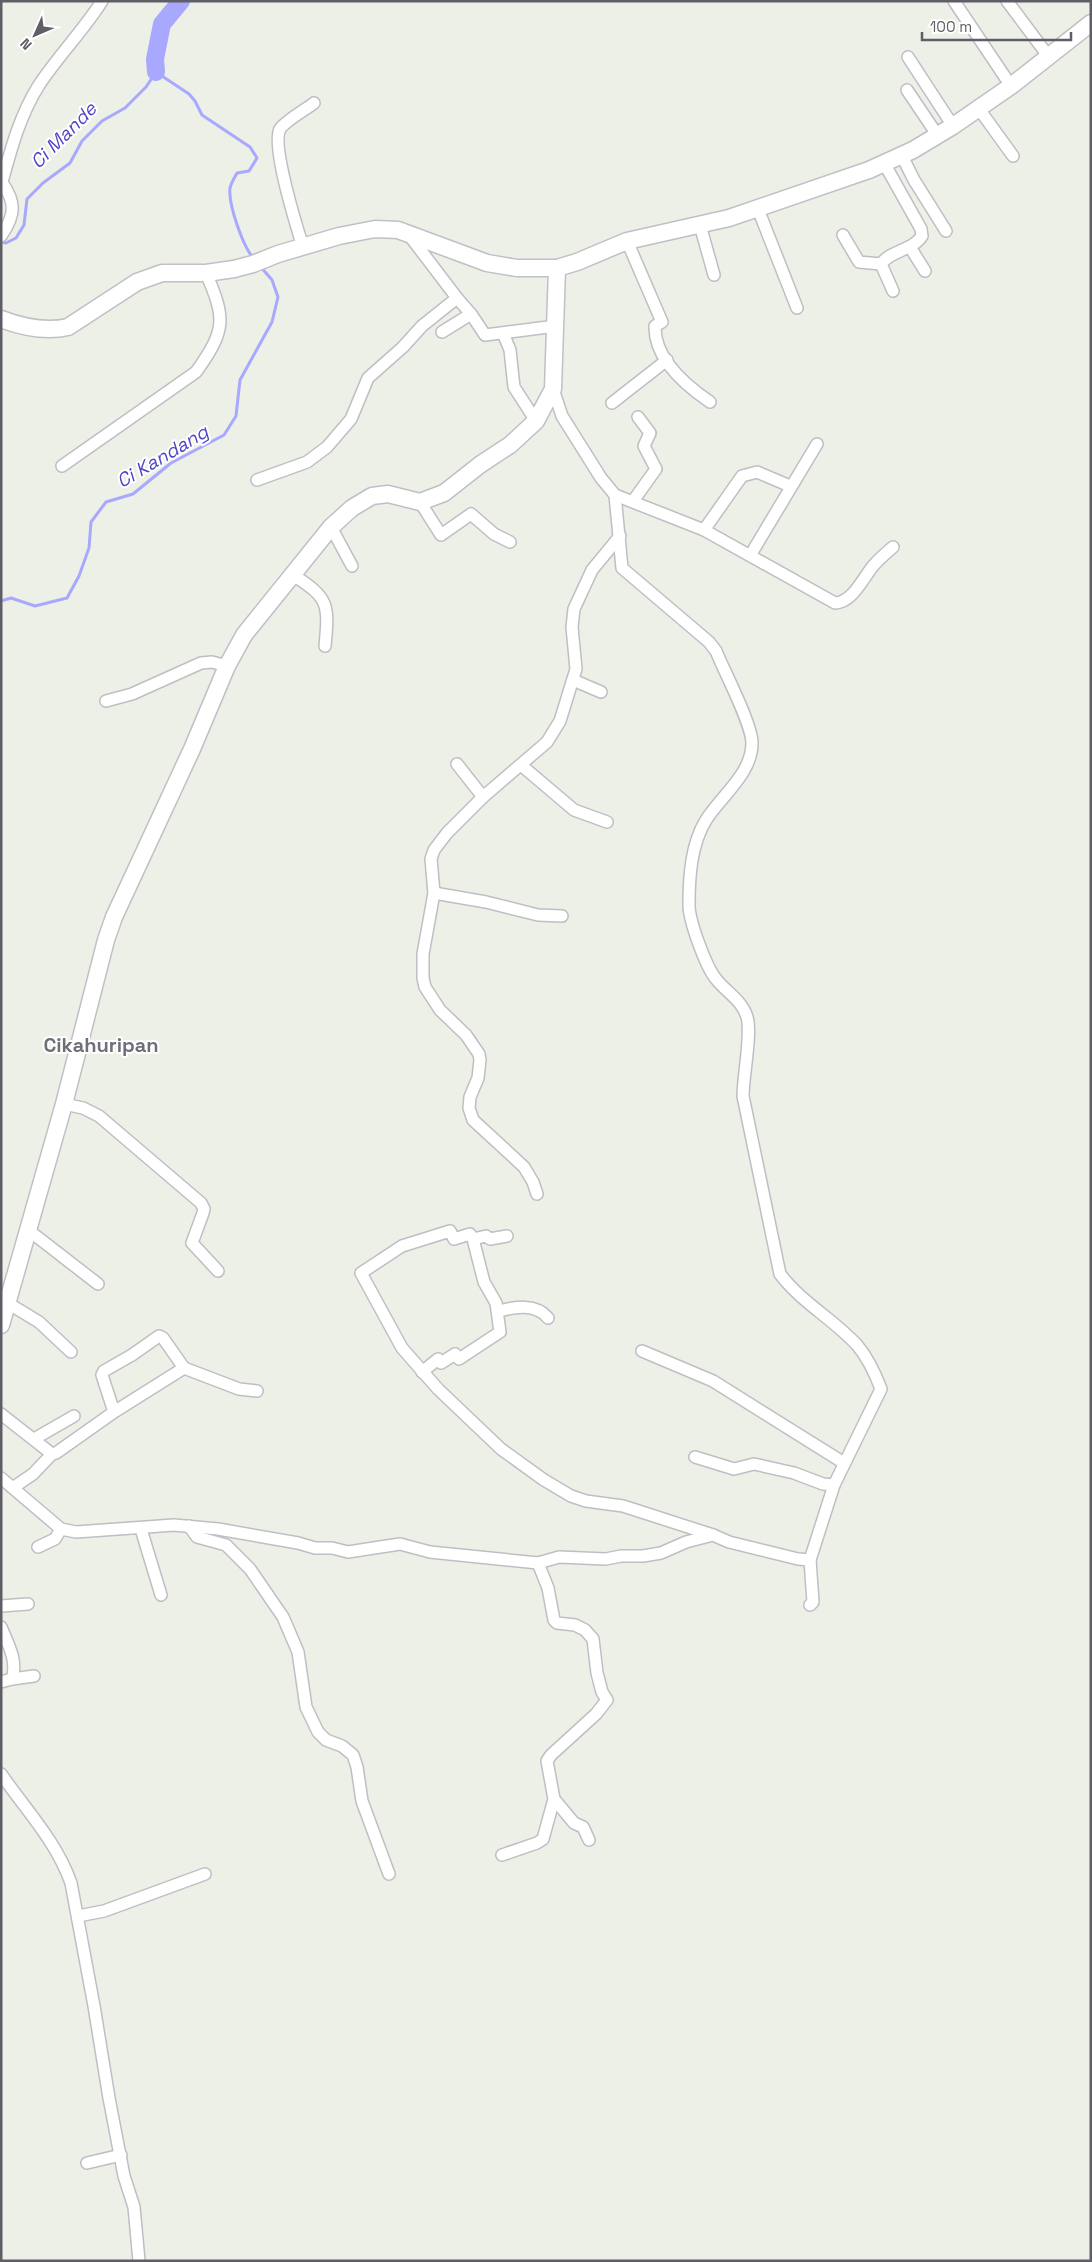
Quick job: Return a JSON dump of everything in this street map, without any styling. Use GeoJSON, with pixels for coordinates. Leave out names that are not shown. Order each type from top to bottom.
{"type":"FeatureCollection","features":[{"type":"Feature","properties":{"kind":"street"},"geometry":{"type":"LineString","coordinates":[[1,236],[13,211],[13,202],[2,182],[14,140],[26,110],[39,85],[102,1]]}},
{"type":"Feature","properties":{"kind":"street"},"geometry":{"type":"LineString","coordinates":[[954,1],[1011,86]]}},
{"type":"Feature","properties":{"kind":"street"},"geometry":{"type":"LineString","coordinates":[[1007,1],[1049,57]]}},
{"type":"Feature","properties":{"kind":"street"},"geometry":{"type":"LineString","coordinates":[[1,319],[26,326],[56,330],[68,327],[136,282],[162,273],[206,273],[253,264],[272,256],[339,236],[375,229],[392,229],[487,263],[517,268],[557,268],[628,241],[700,225],[758,209],[902,156],[938,136],[979,109],[1091,23]]}},
{"type":"Feature","properties":{"kind":"street"},"geometry":{"type":"LineString","coordinates":[[908,57],[953,126]]}},
{"type":"Feature","properties":{"kind":"street"},"geometry":{"type":"LineString","coordinates":[[907,90],[938,136]]}},
{"type":"Feature","properties":{"kind":"street"},"geometry":{"type":"LineString","coordinates":[[303,247],[290,210],[278,137],[284,124],[314,103]]}},
{"type":"Feature","properties":{"kind":"street"},"geometry":{"type":"LineString","coordinates":[[979,109],[1013,156]]}},
{"type":"Feature","properties":{"kind":"street"},"geometry":{"type":"LineString","coordinates":[[902,156],[914,180],[946,231]]}},
{"type":"Feature","properties":{"kind":"street"},"geometry":{"type":"LineString","coordinates":[[843,235],[859,262],[881,264],[889,257],[910,247],[922,236],[884,163]]}},
{"type":"Feature","properties":{"kind":"street"},"geometry":{"type":"LineString","coordinates":[[758,209],[797,308]]}},
{"type":"Feature","properties":{"kind":"street"},"geometry":{"type":"LineString","coordinates":[[700,225],[714,275]]}},
{"type":"Feature","properties":{"kind":"street"},"geometry":{"type":"LineString","coordinates":[[408,234],[471,314],[485,335],[556,326]]}},
{"type":"Feature","properties":{"kind":"street"},"geometry":{"type":"LineString","coordinates":[[628,241],[662,322],[655,326],[655,338],[658,347],[676,374],[689,388],[710,402]]}},
{"type":"Feature","properties":{"kind":"street"},"geometry":{"type":"LineString","coordinates":[[910,247],[925,271]]}},
{"type":"Feature","properties":{"kind":"street"},"geometry":{"type":"LineString","coordinates":[[881,264],[893,291]]}},
{"type":"Feature","properties":{"kind":"street"},"geometry":{"type":"LineString","coordinates":[[557,268],[553,389],[562,416],[601,478],[616,495],[704,530],[750,554],[830,601],[842,602],[854,591],[873,566],[893,547]]}},
{"type":"Feature","properties":{"kind":"street"},"geometry":{"type":"LineString","coordinates":[[62,466],[196,372],[204,360],[222,321],[216,295],[206,273]]}},
{"type":"Feature","properties":{"kind":"street"},"geometry":{"type":"LineString","coordinates":[[257,480],[307,462],[327,447],[351,419],[368,378],[403,347],[422,326],[457,298]]}},
{"type":"Feature","properties":{"kind":"street"},"geometry":{"type":"LineString","coordinates":[[442,332],[471,314]]}},
{"type":"Feature","properties":{"kind":"street"},"geometry":{"type":"LineString","coordinates":[[503,333],[510,350],[514,387],[536,421]]}},
{"type":"Feature","properties":{"kind":"street"},"geometry":{"type":"LineString","coordinates":[[612,403],[667,360]]}},
{"type":"Feature","properties":{"kind":"street"},"geometry":{"type":"LineString","coordinates":[[1,1325],[64,1104],[95,979],[114,917],[192,749],[227,666],[244,635],[331,527],[352,508],[372,496],[388,494],[414,501],[444,493],[481,464],[510,445],[536,421],[553,389]]}},
{"type":"Feature","properties":{"kind":"street"},"geometry":{"type":"LineString","coordinates":[[633,501],[656,469],[645,448],[650,434],[638,417]]}},
{"type":"Feature","properties":{"kind":"street"},"geometry":{"type":"LineString","coordinates":[[750,554],[817,444]]}},
{"type":"Feature","properties":{"kind":"street"},"geometry":{"type":"LineString","coordinates":[[704,530],[742,476],[758,472],[790,486]]}},
{"type":"Feature","properties":{"kind":"street"},"geometry":{"type":"LineString","coordinates":[[616,495],[620,536],[620,565],[700,634],[716,651],[749,727],[752,741],[748,763],[735,784],[706,820],[699,835],[694,851],[689,907],[707,964],[717,980],[744,1008],[748,1018],[749,1027],[742,1096],[780,1274],[796,1293],[857,1346],[874,1371],[881,1389],[834,1485],[810,1560],[813,1602],[810,1606]]}},
{"type":"Feature","properties":{"kind":"street"},"geometry":{"type":"LineString","coordinates":[[414,501],[441,535],[471,514],[494,534],[510,542]]}},
{"type":"Feature","properties":{"kind":"street"},"geometry":{"type":"LineString","coordinates":[[331,527],[352,566]]}},
{"type":"Feature","properties":{"kind":"street"},"geometry":{"type":"LineString","coordinates":[[537,1194],[533,1182],[524,1167],[473,1120],[469,1108],[470,1097],[478,1078],[479,1054],[466,1035],[440,1010],[425,987],[423,954],[434,893],[431,866],[434,850],[483,797],[547,742],[560,721],[576,669],[572,627],[574,609],[592,570],[620,536]]}},
{"type":"Feature","properties":{"kind":"street"},"geometry":{"type":"LineString","coordinates":[[293,575],[321,595],[328,616],[325,646]]}},
{"type":"Feature","properties":{"kind":"street"},"geometry":{"type":"LineString","coordinates":[[106,701],[132,694],[201,663],[212,662],[227,666]]}},
{"type":"Feature","properties":{"kind":"street"},"geometry":{"type":"LineString","coordinates":[[573,680],[601,692]]}},
{"type":"Feature","properties":{"kind":"street"},"geometry":{"type":"LineString","coordinates":[[457,764],[483,797]]}},
{"type":"Feature","properties":{"kind":"street"},"geometry":{"type":"LineString","coordinates":[[521,765],[574,810],[607,822]]}},
{"type":"Feature","properties":{"kind":"street"},"geometry":{"type":"LineString","coordinates":[[434,893],[486,902],[538,915],[562,916]]}},
{"type":"Feature","properties":{"kind":"street"},"geometry":{"type":"LineString","coordinates":[[64,1104],[83,1108],[99,1116],[204,1206],[204,1213],[192,1243],[218,1271]]}},
{"type":"Feature","properties":{"kind":"street"},"geometry":{"type":"LineString","coordinates":[[27,1229],[98,1284]]}},
{"type":"Feature","properties":{"kind":"street"},"geometry":{"type":"LineString","coordinates":[[422,1372],[438,1359],[440,1362],[455,1354],[459,1359],[500,1332],[496,1304],[484,1282],[470,1234],[454,1239],[450,1231],[417,1240],[402,1246],[361,1273],[402,1348],[422,1372],[500,1449],[556,1489],[586,1501],[623,1506],[729,1542],[798,1559],[810,1560]]}},
{"type":"Feature","properties":{"kind":"street"},"geometry":{"type":"LineString","coordinates":[[473,1239],[486,1236],[490,1239],[507,1236]]}},
{"type":"Feature","properties":{"kind":"street"},"geometry":{"type":"LineString","coordinates":[[6,1302],[39,1322],[71,1352]]}},
{"type":"Feature","properties":{"kind":"street"},"geometry":{"type":"LineString","coordinates":[[498,1311],[532,1307],[543,1312],[548,1318]]}},
{"type":"Feature","properties":{"kind":"street"},"geometry":{"type":"LineString","coordinates":[[114,1412],[102,1375],[108,1367],[132,1355],[159,1336],[163,1338],[184,1368],[239,1389],[257,1391]]}},
{"type":"Feature","properties":{"kind":"street"},"geometry":{"type":"LineString","coordinates":[[642,1351],[713,1382],[844,1463]]}},
{"type":"Feature","properties":{"kind":"street"},"geometry":{"type":"LineString","coordinates":[[14,1487],[33,1474],[52,1454],[184,1368]]}},
{"type":"Feature","properties":{"kind":"street"},"geometry":{"type":"LineString","coordinates":[[1,1414],[52,1454]]}},
{"type":"Feature","properties":{"kind":"street"},"geometry":{"type":"LineString","coordinates":[[34,1439],[74,1416]]}},
{"type":"Feature","properties":{"kind":"street"},"geometry":{"type":"LineString","coordinates":[[695,1457],[734,1469],[754,1464],[794,1473],[823,1484],[834,1485]]}},
{"type":"Feature","properties":{"kind":"street"},"geometry":{"type":"LineString","coordinates":[[1,1478],[14,1487],[61,1529],[76,1532],[189,1526],[226,1530],[298,1543],[315,1548],[332,1548],[348,1552],[400,1544],[430,1552],[538,1563],[559,1557],[606,1559],[622,1556],[643,1556],[660,1553],[686,1542],[713,1535]]}},
{"type":"Feature","properties":{"kind":"street"},"geometry":{"type":"LineString","coordinates":[[189,1526],[197,1537],[226,1546],[234,1553],[250,1569],[283,1617],[298,1652],[306,1707],[318,1732],[326,1740],[342,1746],[353,1755],[357,1767],[362,1801],[389,1874]]}},
{"type":"Feature","properties":{"kind":"street"},"geometry":{"type":"LineString","coordinates":[[38,1547],[55,1539],[61,1529]]}},
{"type":"Feature","properties":{"kind":"street"},"geometry":{"type":"LineString","coordinates":[[141,1529],[161,1595]]}},
{"type":"Feature","properties":{"kind":"street"},"geometry":{"type":"LineString","coordinates":[[502,1855],[538,1843],[543,1838],[554,1799],[547,1761],[551,1755],[596,1714],[607,1700],[597,1673],[593,1639],[585,1630],[575,1625],[557,1623],[554,1620],[548,1588],[538,1563]]}},
{"type":"Feature","properties":{"kind":"street"},"geometry":{"type":"LineString","coordinates":[[1,1606],[28,1604]]}},
{"type":"Feature","properties":{"kind":"street"},"geometry":{"type":"LineString","coordinates":[[1,1627],[14,1661],[15,1670],[7,1681]]}},
{"type":"Feature","properties":{"kind":"street"},"geometry":{"type":"LineString","coordinates":[[7,1681],[34,1676]]}},
{"type":"Feature","properties":{"kind":"street"},"geometry":{"type":"LineString","coordinates":[[1,1774],[57,1853],[71,1883],[108,2098],[124,2176],[134,2207],[139,2261]]}},
{"type":"Feature","properties":{"kind":"street"},"geometry":{"type":"LineString","coordinates":[[554,1799],[574,1823],[583,1827],[589,1840]]}},
{"type":"Feature","properties":{"kind":"street"},"geometry":{"type":"LineString","coordinates":[[78,1916],[104,1911],[205,1874]]}},
{"type":"Feature","properties":{"kind":"street"},"geometry":{"type":"LineString","coordinates":[[87,2163],[121,2155]]}},
{"type":"Feature","properties":{"kind":"waterway","name":"Ci Mande"},"geometry":{"type":"LineString","coordinates":[[156,72],[155,59],[162,24],[181,1]]}},
{"type":"Feature","properties":{"kind":"waterway","name":"Ci Kandang"},"geometry":{"type":"LineString","coordinates":[[1,242],[6,243],[16,238],[24,225],[27,199],[43,183],[70,163],[82,141],[102,121],[125,108],[146,87],[156,72],[189,94],[202,115],[250,147],[257,158],[249,171],[237,173],[230,188],[231,204],[237,225],[245,245],[254,259]]}},
{"type":"Feature","properties":{"kind":"waterway","name":"Ci Kandang"},"geometry":{"type":"LineString","coordinates":[[1,601],[11,598],[35,606],[67,598],[79,576],[89,548],[91,522],[106,502],[133,494],[171,463],[224,435],[236,416],[240,380],[272,322],[278,297],[272,280],[260,266]]}},
{"type":"Feature","properties":{"kind":"district","name":"Cikahuripan"},"geometry":{"type":"Point","coordinates":[101,1045]}}]}
